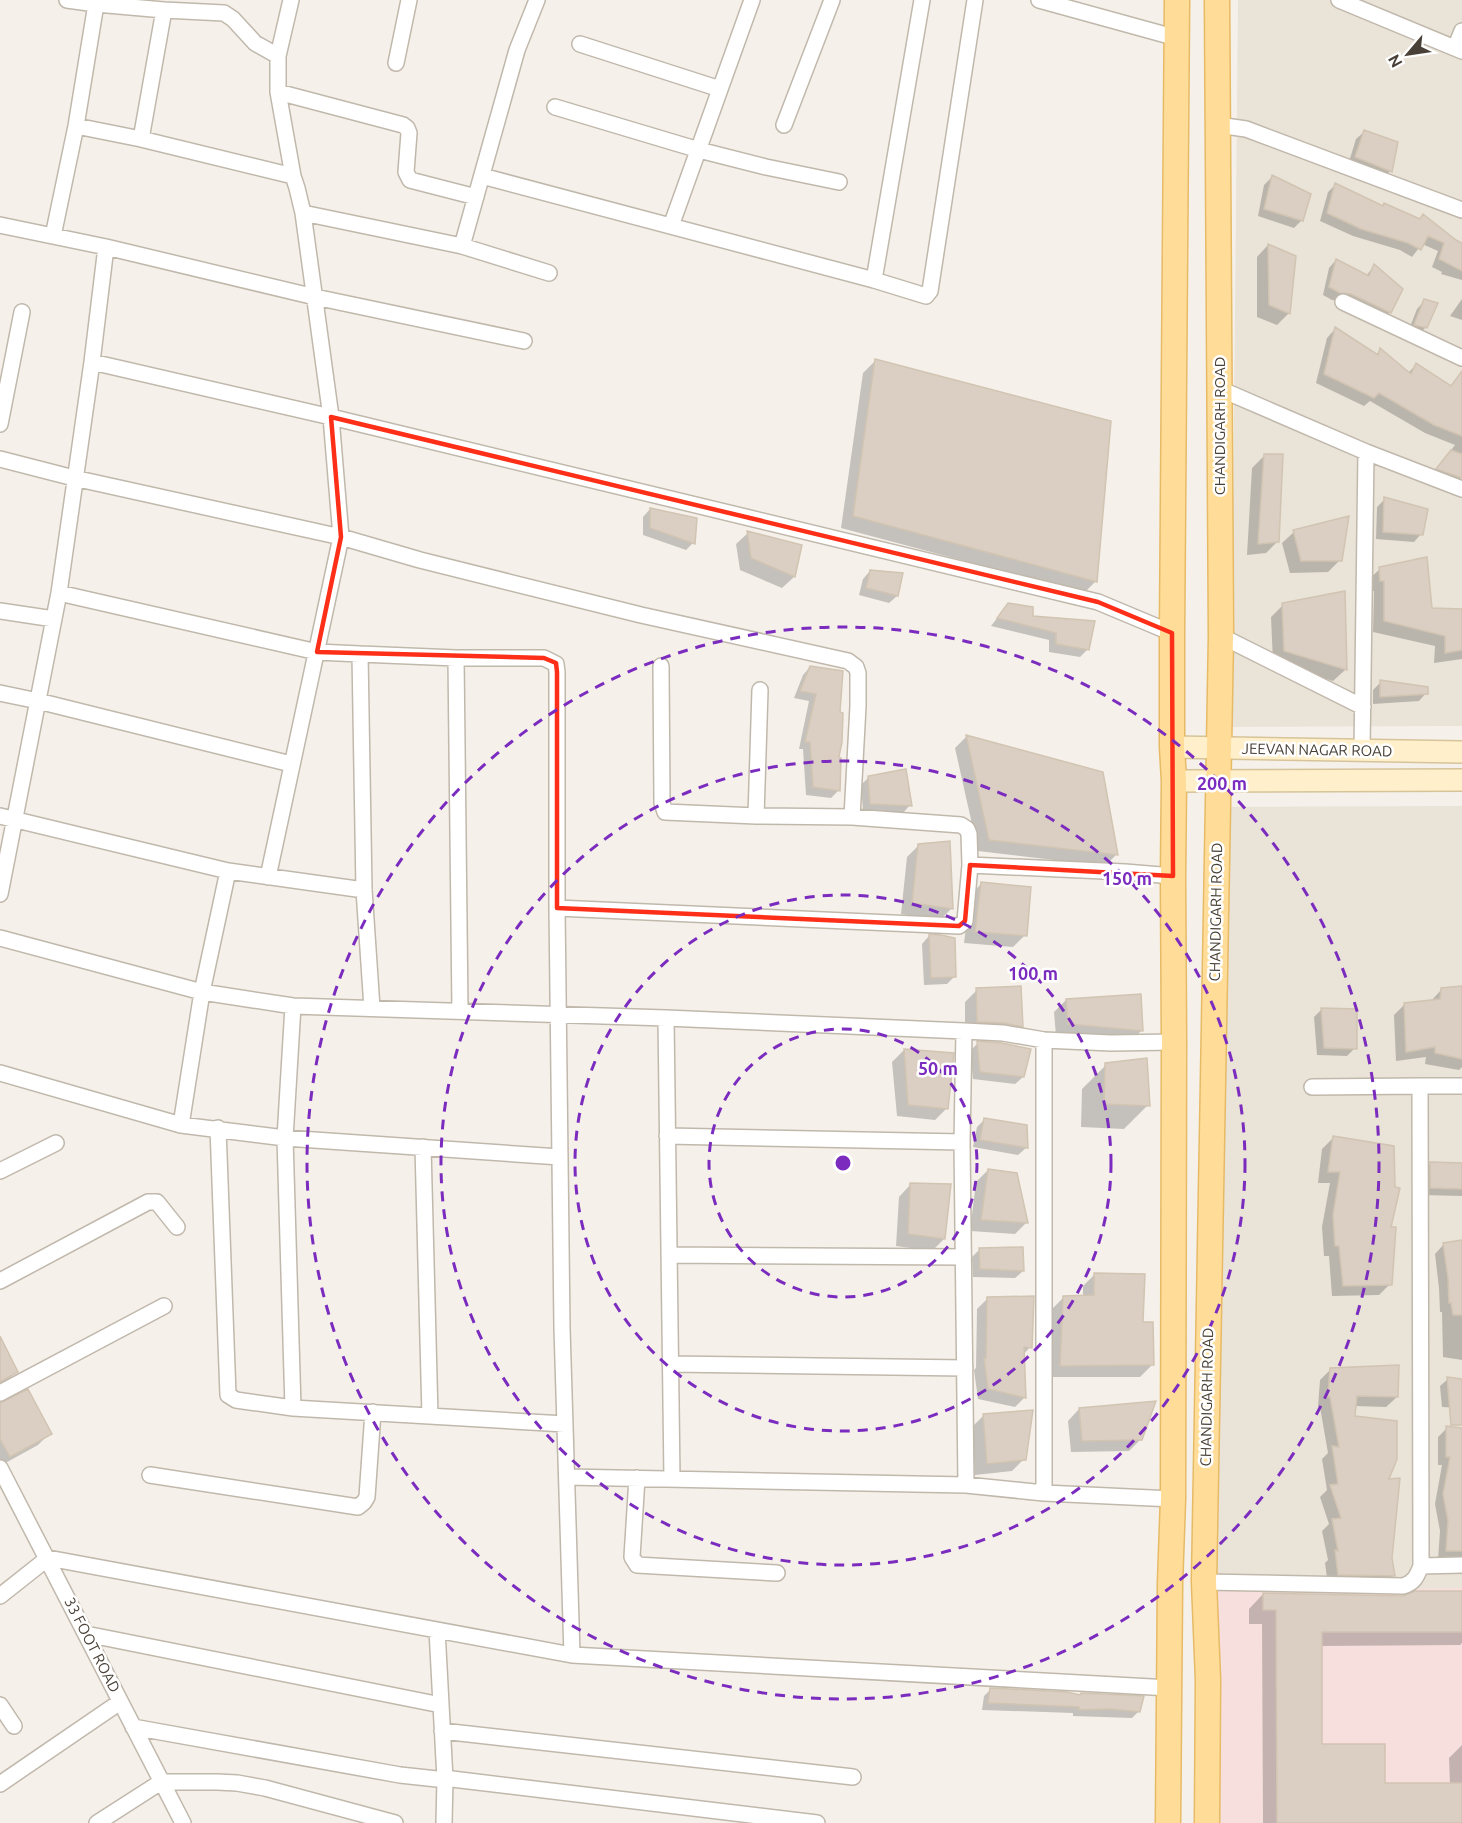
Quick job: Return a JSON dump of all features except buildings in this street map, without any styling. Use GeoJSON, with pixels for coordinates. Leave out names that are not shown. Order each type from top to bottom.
{"type":"FeatureCollection","features":[{"type":"Feature","properties":{"kind":"main road"},"geometry":{"type":"LineString","coordinates":[[1168,1823],[1173,1499],[1174,781],[1172,633],[1177,0]]}},
{"type":"Feature","properties":{"kind":"main road","name":"CHANDIGARH ROAD"},"geometry":{"type":"LineString","coordinates":[[1207,1823],[1208,1680],[1204,1582],[1221,636],[1217,0]]}},
{"type":"Feature","properties":{"kind":"street"},"geometry":{"type":"LineString","coordinates":[[67,0],[164,10],[224,13],[233,19],[255,43],[278,56]]}},
{"type":"Feature","properties":{"kind":"street"},"geometry":{"type":"LineString","coordinates":[[268,877],[341,537],[331,417],[315,297],[303,213],[292,176],[278,92],[278,56],[291,0]]}},
{"type":"Feature","properties":{"kind":"street"},"geometry":{"type":"LineString","coordinates":[[396,63],[409,0]]}},
{"type":"Feature","properties":{"kind":"street"},"geometry":{"type":"LineString","coordinates":[[462,246],[518,50],[537,0]]}},
{"type":"Feature","properties":{"kind":"street"},"geometry":{"type":"LineString","coordinates":[[671,226],[752,0]]}},
{"type":"Feature","properties":{"kind":"street"},"geometry":{"type":"LineString","coordinates":[[784,125],[832,0]]}},
{"type":"Feature","properties":{"kind":"street"},"geometry":{"type":"LineString","coordinates":[[874,280],[922,0]]}},
{"type":"Feature","properties":{"kind":"street"},"geometry":{"type":"LineString","coordinates":[[482,176],[874,280],[923,296],[927,295],[930,291],[975,0]]}},
{"type":"Feature","properties":{"kind":"street"},"geometry":{"type":"LineString","coordinates":[[1039,0],[1177,38]]}},
{"type":"Feature","properties":{"kind":"street"},"geometry":{"type":"LineString","coordinates":[[1339,0],[1365,5],[1458,50],[1462,31]]}},
{"type":"Feature","properties":{"kind":"street"},"geometry":{"type":"LineString","coordinates":[[53,236],[76,126],[96,4]]}},
{"type":"Feature","properties":{"kind":"street"},"geometry":{"type":"LineString","coordinates":[[141,139],[164,10]]}},
{"type":"Feature","properties":{"kind":"street"},"geometry":{"type":"LineString","coordinates":[[580,44],[720,89]]}},
{"type":"Feature","properties":{"kind":"street"},"geometry":{"type":"LineString","coordinates":[[278,92],[403,125],[409,133],[406,172],[410,180],[476,197]]}},
{"type":"Feature","properties":{"kind":"street"},"geometry":{"type":"LineString","coordinates":[[555,106],[699,150],[839,182]]}},
{"type":"Feature","properties":{"kind":"street"},"geometry":{"type":"LineString","coordinates":[[1218,124],[1246,129],[1462,210]]}},
{"type":"Feature","properties":{"kind":"street"},"geometry":{"type":"LineString","coordinates":[[76,126],[141,139],[292,176]]}},
{"type":"Feature","properties":{"kind":"street"},"geometry":{"type":"LineString","coordinates":[[303,213],[462,246],[549,273]]}},
{"type":"Feature","properties":{"kind":"street"},"geometry":{"type":"LineString","coordinates":[[0,225],[315,297],[524,341]]}},
{"type":"Feature","properties":{"kind":"street"},"geometry":{"type":"LineString","coordinates":[[0,894],[54,619],[92,362],[106,248]]}},
{"type":"Feature","properties":{"kind":"street"},"geometry":{"type":"LineString","coordinates":[[1343,302],[1462,358]]}},
{"type":"Feature","properties":{"kind":"street"},"geometry":{"type":"LineString","coordinates":[[0,424],[22,312]]}},
{"type":"Feature","properties":{"kind":"street"},"geometry":{"type":"LineString","coordinates":[[92,362],[331,417],[1098,602],[1172,633]]}},
{"type":"Feature","properties":{"kind":"street"},"geometry":{"type":"LineString","coordinates":[[1220,389],[1366,452],[1462,489]]}},
{"type":"Feature","properties":{"kind":"street"},"geometry":{"type":"LineString","coordinates":[[1362,751],[1366,452]]}},
{"type":"Feature","properties":{"kind":"street"},"geometry":{"type":"LineString","coordinates":[[0,459],[74,478],[341,537],[420,560],[641,615],[848,661],[856,667],[858,674],[852,817]]}},
{"type":"Feature","properties":{"kind":"street"},"geometry":{"type":"LineString","coordinates":[[58,593],[317,652],[456,658],[544,658],[556,666],[560,1157],[572,1655]]}},
{"type":"Feature","properties":{"kind":"street"},"geometry":{"type":"LineString","coordinates":[[0,610],[54,619]]}},
{"type":"Feature","properties":{"kind":"street"},"geometry":{"type":"LineString","coordinates":[[1221,636],[1363,707]]}},
{"type":"Feature","properties":{"kind":"street"},"geometry":{"type":"LineString","coordinates":[[360,654],[364,890],[372,1008]]}},
{"type":"Feature","properties":{"kind":"street"},"geometry":{"type":"LineString","coordinates":[[456,658],[460,1011]]}},
{"type":"Feature","properties":{"kind":"street"},"geometry":{"type":"LineString","coordinates":[[557,908],[959,926],[965,921],[970,865],[969,834],[967,829],[961,825],[852,817],[668,813],[663,810],[661,666]]}},
{"type":"Feature","properties":{"kind":"street"},"geometry":{"type":"LineString","coordinates":[[756,816],[760,690]]}},
{"type":"Feature","properties":{"kind":"street"},"geometry":{"type":"LineString","coordinates":[[0,693],[291,764]]}},
{"type":"Feature","properties":{"kind":"street","name":"JEEVAN NAGAR ROAD"},"geometry":{"type":"LineString","coordinates":[[1172,747],[1462,752]]}},
{"type":"Feature","properties":{"kind":"street","name":"JEEVAN NAGAR ROAD"},"geometry":{"type":"LineString","coordinates":[[1174,781],[1462,780]]}},
{"type":"Feature","properties":{"kind":"street"},"geometry":{"type":"LineString","coordinates":[[0,816],[228,871],[364,890]]}},
{"type":"Feature","properties":{"kind":"street"},"geometry":{"type":"LineString","coordinates":[[970,865],[1114,871],[1173,876]]}},
{"type":"Feature","properties":{"kind":"street"},"geometry":{"type":"LineString","coordinates":[[181,1125],[202,992],[228,871]]}},
{"type":"Feature","properties":{"kind":"street"},"geometry":{"type":"LineString","coordinates":[[0,938],[202,992],[293,1006],[559,1014],[964,1031],[1003,1033],[1044,1040],[1111,1043],[1174,1041]]}},
{"type":"Feature","properties":{"kind":"street"},"geometry":{"type":"LineString","coordinates":[[293,1006],[285,1138],[293,1408]]}},
{"type":"Feature","properties":{"kind":"street"},"geometry":{"type":"LineString","coordinates":[[666,1018],[672,1479]]}},
{"type":"Feature","properties":{"kind":"street"},"geometry":{"type":"LineString","coordinates":[[964,1031],[962,1142],[966,1485]]}},
{"type":"Feature","properties":{"kind":"street"},"geometry":{"type":"LineString","coordinates":[[1044,1040],[1044,1493]]}},
{"type":"Feature","properties":{"kind":"street"},"geometry":{"type":"LineString","coordinates":[[0,1073],[181,1125],[285,1138],[560,1157]]}},
{"type":"Feature","properties":{"kind":"street"},"geometry":{"type":"LineString","coordinates":[[1204,1582],[1403,1586],[1416,1578],[1421,1566],[1420,1086]]}},
{"type":"Feature","properties":{"kind":"street"},"geometry":{"type":"LineString","coordinates":[[1312,1088],[1462,1086]]}},
{"type":"Feature","properties":{"kind":"street"},"geometry":{"type":"LineString","coordinates":[[218,1128],[228,1395],[236,1400],[293,1408],[565,1424]]}},
{"type":"Feature","properties":{"kind":"street"},"geometry":{"type":"LineString","coordinates":[[667,1136],[962,1142]]}},
{"type":"Feature","properties":{"kind":"street"},"geometry":{"type":"LineString","coordinates":[[0,1171],[56,1143]]}},
{"type":"Feature","properties":{"kind":"street"},"geometry":{"type":"LineString","coordinates":[[423,1147],[430,1416]]}},
{"type":"Feature","properties":{"kind":"street"},"geometry":{"type":"LineString","coordinates":[[0,1281],[148,1202],[157,1202],[177,1227]]}},
{"type":"Feature","properties":{"kind":"street"},"geometry":{"type":"LineString","coordinates":[[669,1255],[963,1257]]}},
{"type":"Feature","properties":{"kind":"street"},"geometry":{"type":"LineString","coordinates":[[0,1393],[164,1306]]}},
{"type":"Feature","properties":{"kind":"street"},"geometry":{"type":"LineString","coordinates":[[670,1364],[965,1368]]}},
{"type":"Feature","properties":{"kind":"street"},"geometry":{"type":"LineString","coordinates":[[150,1475],[358,1507],[367,1497],[373,1412]]}},
{"type":"Feature","properties":{"kind":"street","name":"33 FOOT ROAD"},"geometry":{"type":"LineString","coordinates":[[1,1474],[48,1558],[183,1823]]}},
{"type":"Feature","properties":{"kind":"street"},"geometry":{"type":"LineString","coordinates":[[567,1477],[966,1485],[1044,1493],[1173,1499]]}},
{"type":"Feature","properties":{"kind":"street"},"geometry":{"type":"LineString","coordinates":[[637,1478],[632,1557],[637,1565],[777,1573]]}},
{"type":"Feature","properties":{"kind":"street"},"geometry":{"type":"LineString","coordinates":[[0,1596],[48,1558],[572,1655],[1170,1688]]}},
{"type":"Feature","properties":{"kind":"street"},"geometry":{"type":"LineString","coordinates":[[1421,1566],[1462,1565]]}},
{"type":"Feature","properties":{"kind":"street"},"geometry":{"type":"LineString","coordinates":[[437,1630],[445,1779],[444,1823]]}},
{"type":"Feature","properties":{"kind":"street"},"geometry":{"type":"LineString","coordinates":[[86,1634],[441,1705]]}},
{"type":"Feature","properties":{"kind":"street"},"geometry":{"type":"LineString","coordinates":[[0,1784],[120,1702]]}},
{"type":"Feature","properties":{"kind":"street"},"geometry":{"type":"LineString","coordinates":[[0,1705],[14,1726]]}},
{"type":"Feature","properties":{"kind":"street"},"geometry":{"type":"LineString","coordinates":[[133,1727],[400,1774],[817,1823]]}},
{"type":"Feature","properties":{"kind":"street"},"geometry":{"type":"LineString","coordinates":[[442,1731],[853,1777]]}},
{"type":"Feature","properties":{"kind":"street"},"geometry":{"type":"LineString","coordinates":[[97,1823],[161,1782],[237,1783],[395,1823]]}},
{"type":"Feature","properties":{"kind":"highlighted area"},"geometry":{"type":"Polygon","coordinates":[[[331,417],[1098,602],[1172,633],[1173,876],[970,865],[965,921],[959,926],[557,908],[557,672],[556,663],[544,658],[317,652],[341,537],[331,417]]]}},
{"type":"Feature","properties":{"kind":"shaded area"},"geometry":{"type":"Polygon","coordinates":[[[1238,0],[1462,0],[1462,726],[1231,727],[1238,0]]]}},
{"type":"Feature","properties":{"kind":"shaded area"},"geometry":{"type":"Polygon","coordinates":[[[1462,806],[1462,1823],[1214,1823],[1220,807],[1462,806]]]}},
{"type":"Feature","properties":{"kind":"shaded area"},"geometry":{"type":"Polygon","coordinates":[[[1462,1588],[1462,1823],[1218,1823],[1210,1590],[1462,1588]]]}}]}
